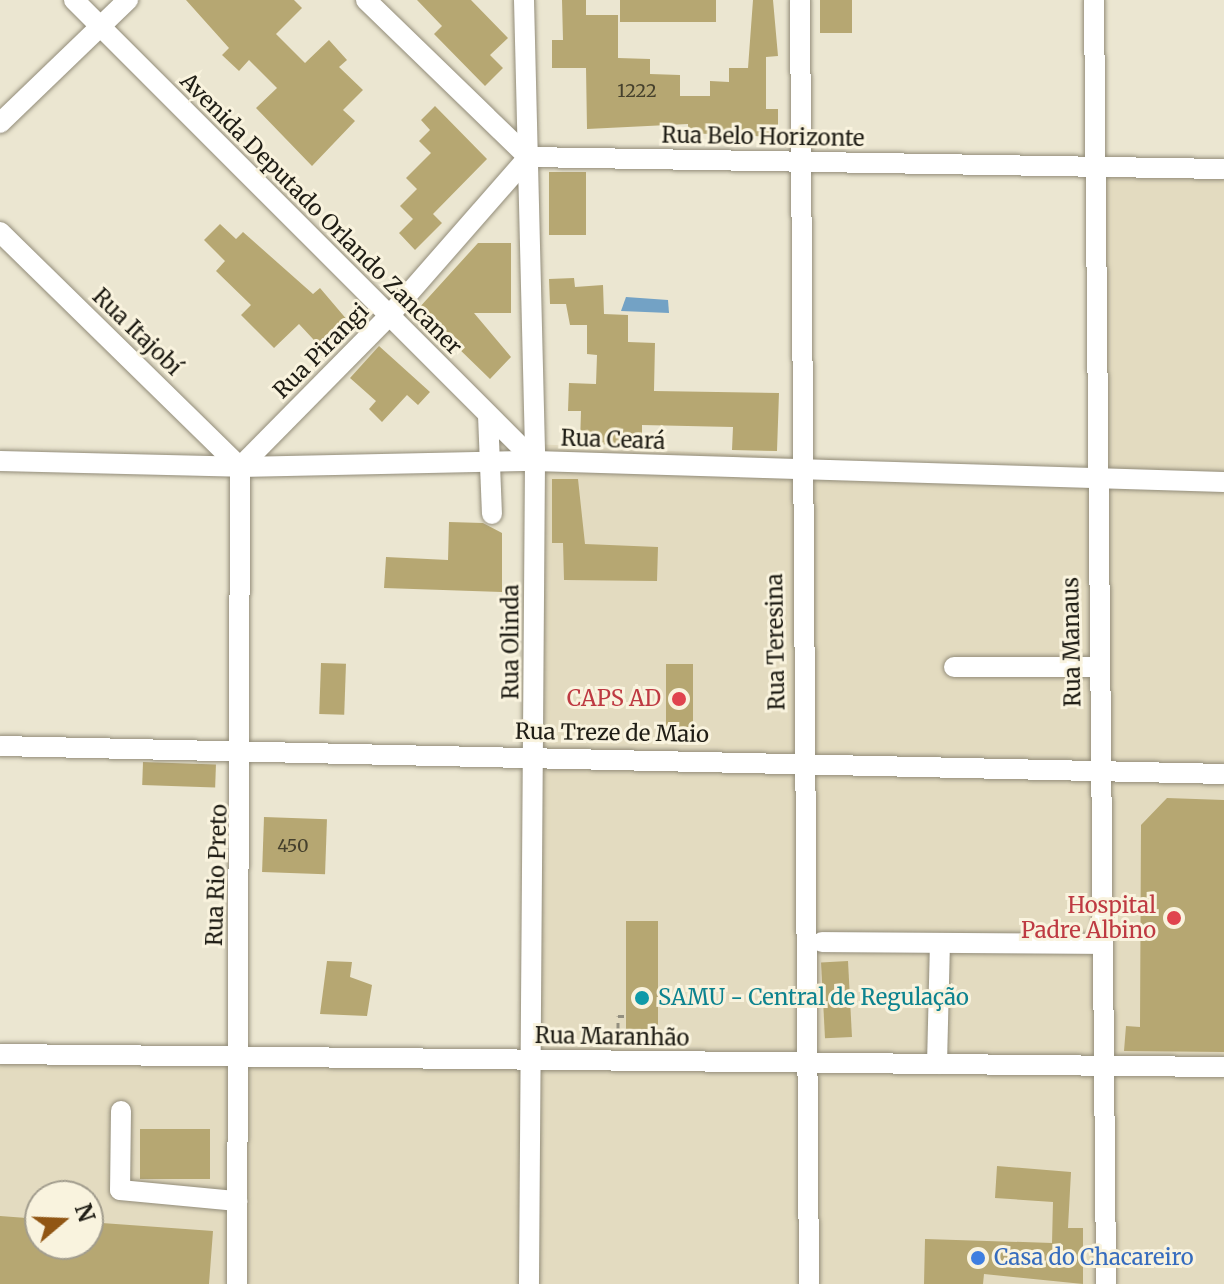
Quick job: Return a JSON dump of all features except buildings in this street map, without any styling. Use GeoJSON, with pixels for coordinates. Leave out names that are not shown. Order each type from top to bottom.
{"type":"FeatureCollection","features":[{"type":"Feature","properties":{"kind":"street","name":"Avenida Deputado Orlando Zancaner"},"geometry":{"type":"LineString","coordinates":[[74,0],[535,461]]}},
{"type":"Feature","properties":{"kind":"street"},"geometry":{"type":"LineString","coordinates":[[0,123],[128,0]]}},
{"type":"Feature","properties":{"kind":"street"},"geometry":{"type":"LineString","coordinates":[[366,0],[528,157]]}},
{"type":"Feature","properties":{"kind":"street","name":"Rua Olinda"},"geometry":{"type":"LineString","coordinates":[[524,0],[535,461],[529,1284]]}},
{"type":"Feature","properties":{"kind":"street","name":"Rua Teresina"},"geometry":{"type":"LineString","coordinates":[[800,0],[802,162],[798,470],[809,1284]]}},
{"type":"Feature","properties":{"kind":"street","name":"Rua Manaus"},"geometry":{"type":"LineString","coordinates":[[1094,0],[1094,481],[1106,1284]]}},
{"type":"Feature","properties":{"kind":"street","name":"Rua Belo Horizonte"},"geometry":{"type":"LineString","coordinates":[[528,157],[1094,163],[1224,169]]}},
{"type":"Feature","properties":{"kind":"street","name":"Rua Pirangi"},"geometry":{"type":"LineString","coordinates":[[240,467],[389,316],[528,157]]}},
{"type":"Feature","properties":{"kind":"street","name":"Rua Itajobí"},"geometry":{"type":"LineString","coordinates":[[0,232],[240,467]]}},
{"type":"Feature","properties":{"kind":"street"},"geometry":{"type":"LineString","coordinates":[[488,415],[493,462],[492,514]]}},
{"type":"Feature","properties":{"kind":"street","name":"Rua Ceará"},"geometry":{"type":"LineString","coordinates":[[0,461],[240,467],[535,461],[1094,481],[1224,482]]}},
{"type":"Feature","properties":{"kind":"street","name":"Rua Rio Preto"},"geometry":{"type":"LineString","coordinates":[[237,1284],[236,1055],[244,751],[240,467]]}},
{"type":"Feature","properties":{"kind":"street"},"geometry":{"type":"LineString","coordinates":[[954,667],[1096,667]]}},
{"type":"Feature","properties":{"kind":"street","name":"Rua Treze de Maio"},"geometry":{"type":"LineString","coordinates":[[0,746],[801,759],[1224,774]]}},
{"type":"Feature","properties":{"kind":"street"},"geometry":{"type":"LineString","coordinates":[[822,942],[1102,944]]}},
{"type":"Feature","properties":{"kind":"street"},"geometry":{"type":"LineString","coordinates":[[937,1064],[940,944]]}},
{"type":"Feature","properties":{"kind":"street","name":"Rua Maranhão"},"geometry":{"type":"LineString","coordinates":[[0,1054],[806,1063],[1105,1063],[1224,1067]]}},
{"type":"Feature","properties":{"kind":"street"},"geometry":{"type":"LineString","coordinates":[[121,1111],[120,1190],[237,1201]]}},
{"type":"Feature","properties":{"kind":"path"},"geometry":{"type":"LineString","coordinates":[[618,1051],[618,1016],[624,1016]]}},
{"type":"Feature","properties":{"kind":"shaded area"},"geometry":{"type":"Polygon","coordinates":[[[1096,158],[1224,161],[1224,1284],[0,1284],[0,1044],[528,1052],[535,444],[1095,473],[1096,158]]]}},
{"type":"Feature","properties":{"kind":"water"},"geometry":{"type":"Polygon","coordinates":[[[626,297],[668,300],[669,313],[621,311],[626,297]]]}},
{"type":"Feature","properties":{"kind":"place","name":"CAPS AD"},"geometry":{"type":"Point","coordinates":[679,699]}},
{"type":"Feature","properties":{"kind":"place","name":"Hospital Padre Albino"},"geometry":{"type":"Point","coordinates":[1174,918]}},
{"type":"Feature","properties":{"kind":"place","name":"SAMU - Central de Regulação"},"geometry":{"type":"Point","coordinates":[642,998]}},
{"type":"Feature","properties":{"kind":"place","name":"Casa do Chacareiro"},"geometry":{"type":"Point","coordinates":[978,1258]}}]}
